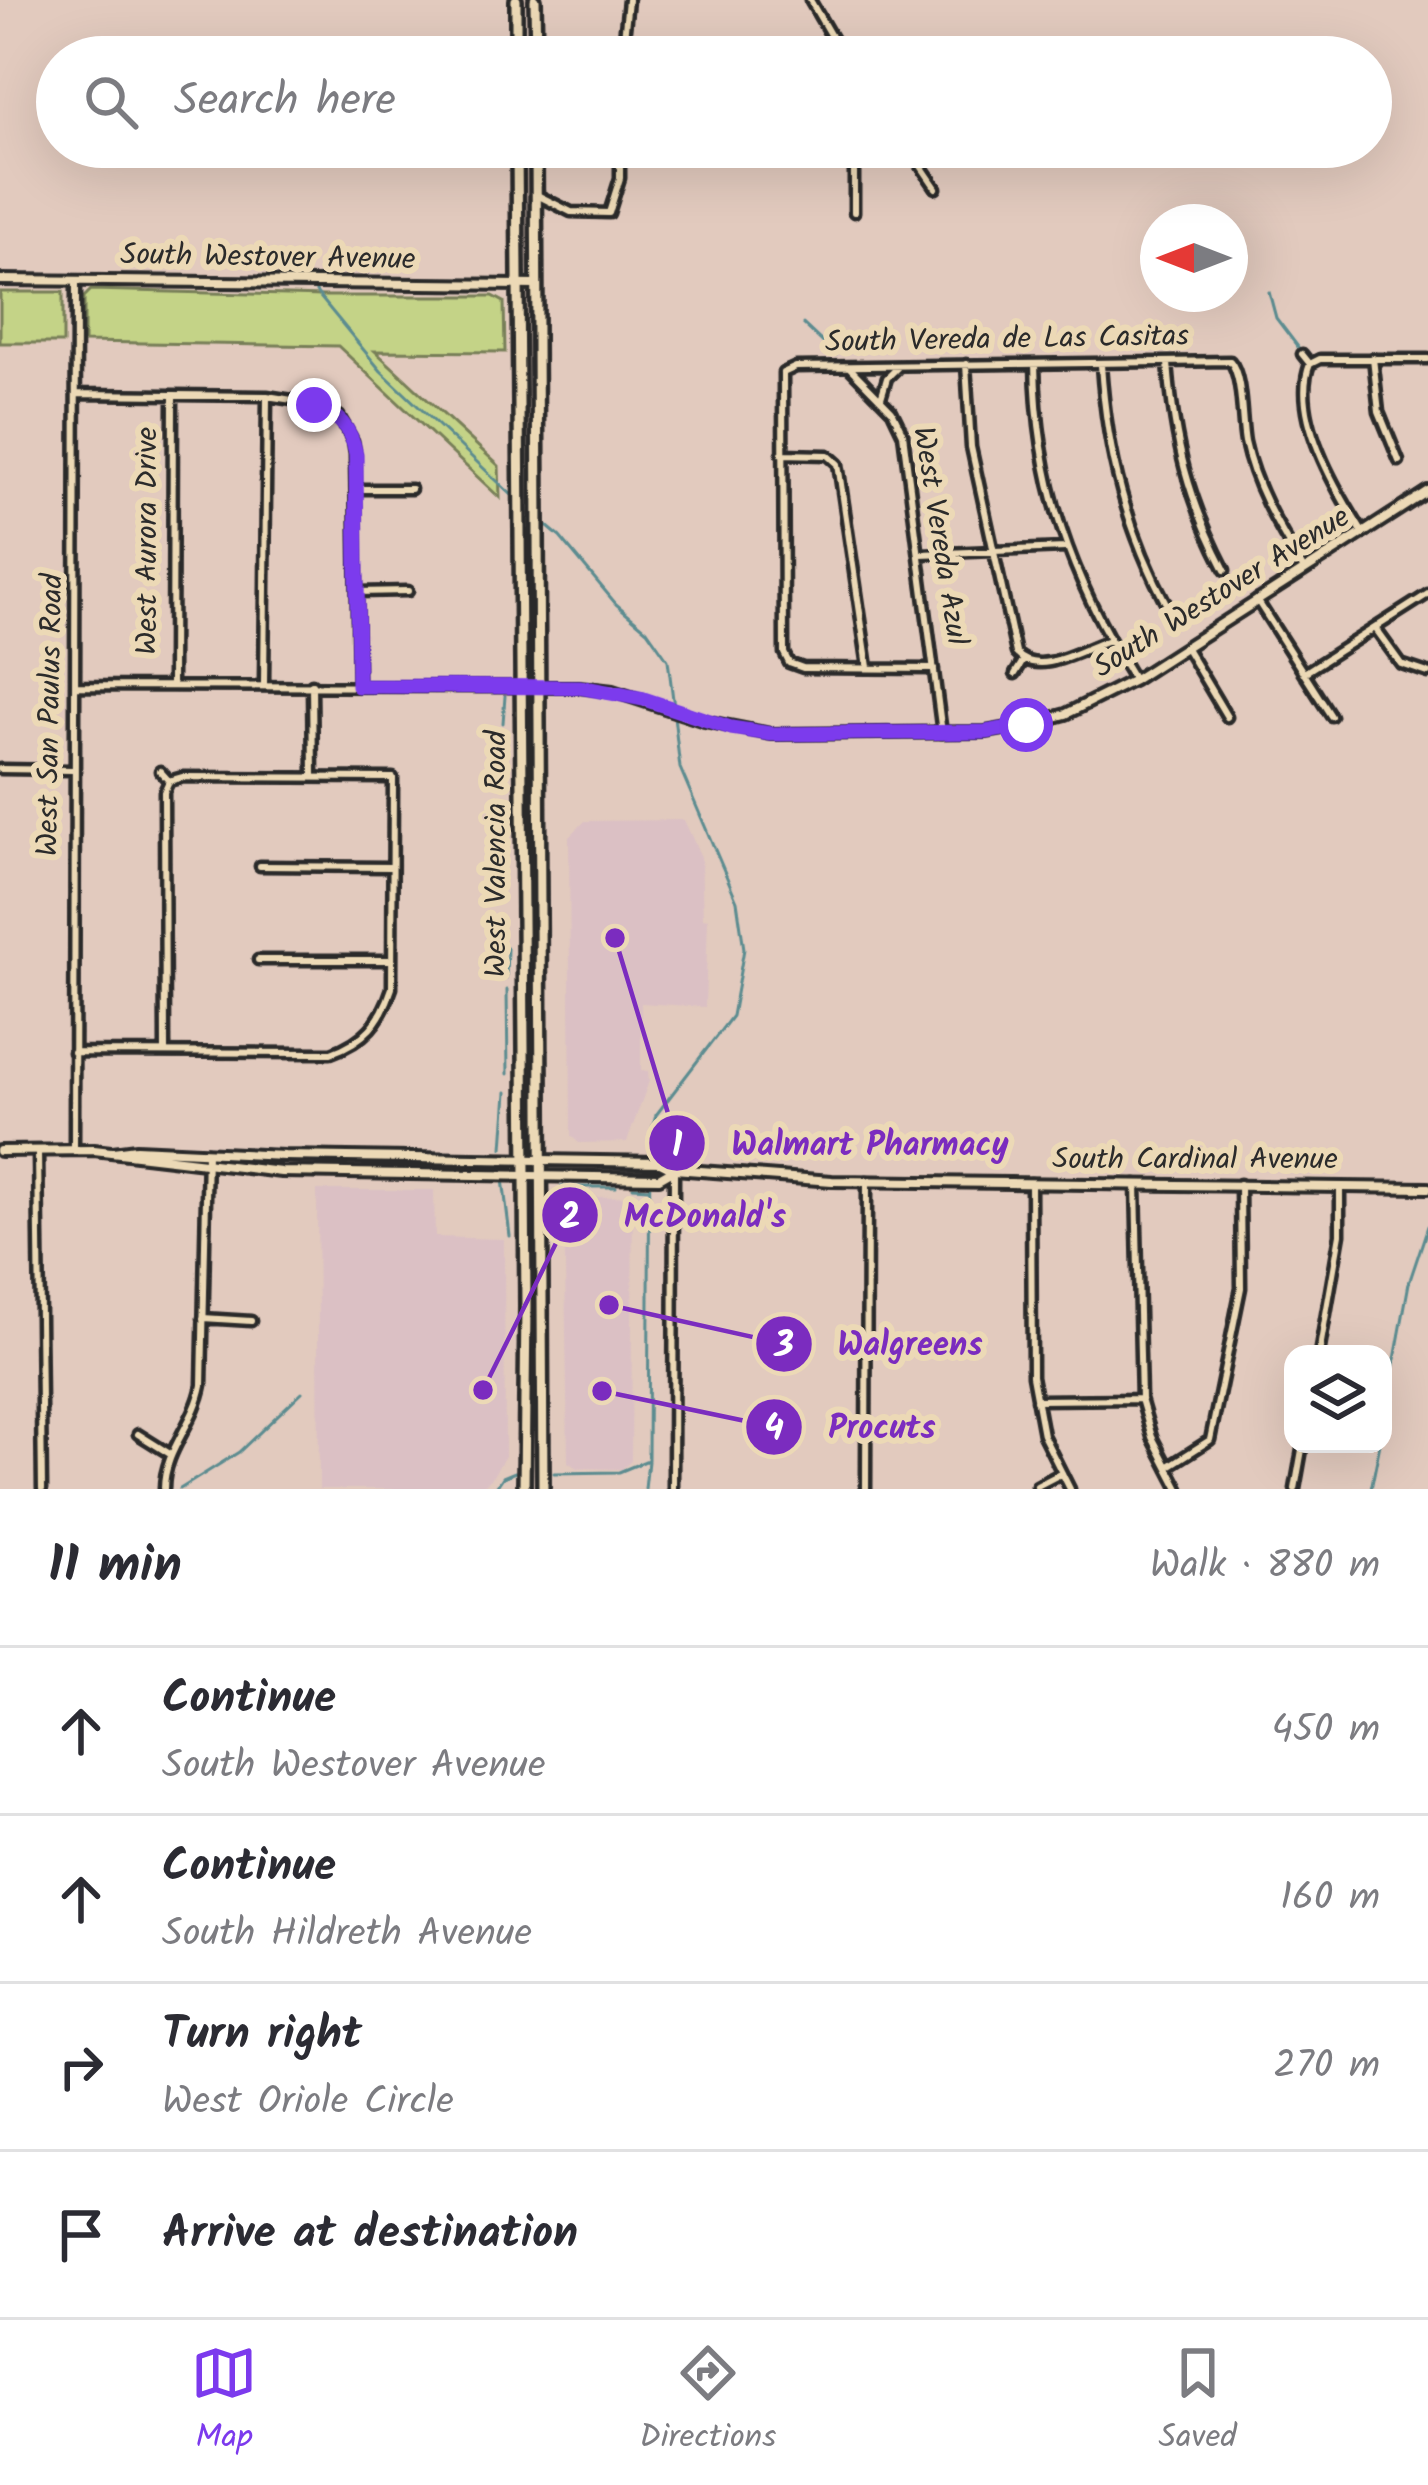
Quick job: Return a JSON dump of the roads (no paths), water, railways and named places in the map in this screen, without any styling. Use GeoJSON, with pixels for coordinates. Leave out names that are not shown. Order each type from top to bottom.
{"type":"FeatureCollection","features":[{"type":"Feature","properties":{"kind":"main road"},"geometry":{"type":"LineString","coordinates":[[516,0],[517,36]]}},
{"type":"Feature","properties":{"kind":"main road"},"geometry":{"type":"LineString","coordinates":[[536,0],[536,36]]}},
{"type":"Feature","properties":{"kind":"main road","name":"West Valencia Road"},"geometry":{"type":"LineString","coordinates":[[517,168],[524,1489]]}},
{"type":"Feature","properties":{"kind":"main road","name":"West Valencia Road"},"geometry":{"type":"LineString","coordinates":[[536,168],[543,1489]]}},
{"type":"Feature","properties":{"kind":"main road","name":"South Westover Avenue"},"geometry":{"type":"LineString","coordinates":[[0,280],[536,285]]}},
{"type":"Feature","properties":{"kind":"main road","name":"South Westover Avenue"},"geometry":{"type":"LineString","coordinates":[[520,687],[579,687],[771,734],[986,732],[1054,718],[1134,680],[1428,491]]}},
{"type":"Feature","properties":{"kind":"main road"},"geometry":{"type":"LineString","coordinates":[[521,927],[540,930]]}},
{"type":"Feature","properties":{"kind":"main road","name":"South Cardinal Avenue"},"geometry":{"type":"LineString","coordinates":[[0,1151],[113,1152],[311,1173],[658,1178],[674,1169]]}},
{"type":"Feature","properties":{"kind":"main road","name":"South Cardinal Avenue"},"geometry":{"type":"LineString","coordinates":[[113,1152],[658,1162],[674,1169],[867,1181],[1428,1188]]}},
{"type":"Feature","properties":{"kind":"main road"},"geometry":{"type":"LineString","coordinates":[[524,1447],[543,1446]]}},
{"type":"Feature","properties":{"kind":"street"},"geometry":{"type":"LineString","coordinates":[[624,36],[628,0]]}},
{"type":"Feature","properties":{"kind":"street"},"geometry":{"type":"LineString","coordinates":[[809,0],[830,36]]}},
{"type":"Feature","properties":{"kind":"street"},"geometry":{"type":"LineString","coordinates":[[537,195],[571,212],[609,213],[620,168]]}},
{"type":"Feature","properties":{"kind":"street"},"geometry":{"type":"LineString","coordinates":[[854,168],[854,212]]}},
{"type":"Feature","properties":{"kind":"street"},"geometry":{"type":"LineString","coordinates":[[922,168],[936,188]]}},
{"type":"Feature","properties":{"kind":"street","name":"West San Paulus Road"},"geometry":{"type":"LineString","coordinates":[[74,1150],[76,280]]}},
{"type":"Feature","properties":{"kind":"street"},"geometry":{"type":"LineString","coordinates":[[1302,354],[1310,364],[1306,387],[1319,451],[1363,533]]}},
{"type":"Feature","properties":{"kind":"street"},"geometry":{"type":"LineString","coordinates":[[1310,364],[1320,358],[1428,359]]}},
{"type":"Feature","properties":{"kind":"street"},"geometry":{"type":"LineString","coordinates":[[1373,358],[1379,412],[1400,461]]}},
{"type":"Feature","properties":{"kind":"street"},"geometry":{"type":"LineString","coordinates":[[1168,363],[1180,461],[1204,530],[1225,570]]}},
{"type":"Feature","properties":{"kind":"street"},"geometry":{"type":"LineString","coordinates":[[966,364],[971,447],[1014,646],[1023,661],[1041,664],[1109,640]]}},
{"type":"Feature","properties":{"kind":"street"},"geometry":{"type":"LineString","coordinates":[[1035,364],[1040,446],[1065,548],[1109,640],[1134,680]]}},
{"type":"Feature","properties":{"kind":"street","name":"South Vereda de Las Casitas"},"geometry":{"type":"LineString","coordinates":[[783,373],[796,367],[1233,364],[1255,475],[1277,525],[1305,570]]}},
{"type":"Feature","properties":{"kind":"street"},"geometry":{"type":"LineString","coordinates":[[775,365],[783,373],[784,653],[789,663],[803,668],[935,669]]}},
{"type":"Feature","properties":{"kind":"street"},"geometry":{"type":"LineString","coordinates":[[881,398],[887,378],[899,365]]}},
{"type":"Feature","properties":{"kind":"street"},"geometry":{"type":"LineString","coordinates":[[1101,365],[1105,418],[1120,493],[1137,544],[1170,611]]}},
{"type":"Feature","properties":{"kind":"street","name":"West Vereda Azul"},"geometry":{"type":"LineString","coordinates":[[848,366],[881,398],[903,434],[942,733]]}},
{"type":"Feature","properties":{"kind":"street"},"geometry":{"type":"LineString","coordinates":[[78,394],[267,396],[311,403],[339,416],[353,442],[357,490],[358,686]]}},
{"type":"Feature","properties":{"kind":"street"},"geometry":{"type":"LineString","coordinates":[[264,684],[267,396]]}},
{"type":"Feature","properties":{"kind":"street","name":"West Aurora Drive"},"geometry":{"type":"LineString","coordinates":[[172,685],[173,397]]}},
{"type":"Feature","properties":{"kind":"street"},"geometry":{"type":"LineString","coordinates":[[782,454],[828,455],[838,464],[868,667]]}},
{"type":"Feature","properties":{"kind":"street"},"geometry":{"type":"LineString","coordinates":[[357,490],[411,489]]}},
{"type":"Feature","properties":{"kind":"street"},"geometry":{"type":"LineString","coordinates":[[921,554],[1065,548]]}},
{"type":"Feature","properties":{"kind":"street"},"geometry":{"type":"LineString","coordinates":[[358,592],[408,591]]}},
{"type":"Feature","properties":{"kind":"street"},"geometry":{"type":"LineString","coordinates":[[1304,673],[1428,595]]}},
{"type":"Feature","properties":{"kind":"street"},"geometry":{"type":"LineString","coordinates":[[1257,600],[1331,716]]}},
{"type":"Feature","properties":{"kind":"street"},"geometry":{"type":"LineString","coordinates":[[1376,628],[1401,664],[1428,673]]}},
{"type":"Feature","properties":{"kind":"street"},"geometry":{"type":"LineString","coordinates":[[1184,645],[1227,717]]}},
{"type":"Feature","properties":{"kind":"street"},"geometry":{"type":"LineString","coordinates":[[1015,674],[1023,661]]}},
{"type":"Feature","properties":{"kind":"street"},"geometry":{"type":"LineString","coordinates":[[781,670],[789,663]]}},
{"type":"Feature","properties":{"kind":"street"},"geometry":{"type":"LineString","coordinates":[[312,684],[313,776]]}},
{"type":"Feature","properties":{"kind":"street"},"geometry":{"type":"LineString","coordinates":[[75,686],[520,687]]}},
{"type":"Feature","properties":{"kind":"street"},"geometry":{"type":"LineString","coordinates":[[0,769],[73,770]]}},
{"type":"Feature","properties":{"kind":"street"},"geometry":{"type":"LineString","coordinates":[[160,771],[169,781]]}},
{"type":"Feature","properties":{"kind":"street"},"geometry":{"type":"LineString","coordinates":[[73,1052],[331,1053],[357,1044],[386,1008],[392,988],[393,778],[183,777],[169,781],[164,792],[165,1052]]}},
{"type":"Feature","properties":{"kind":"street"},"geometry":{"type":"LineString","coordinates":[[260,866],[391,867]]}},
{"type":"Feature","properties":{"kind":"street"},"geometry":{"type":"LineString","coordinates":[[258,960],[391,960]]}},
{"type":"Feature","properties":{"kind":"street"},"geometry":{"type":"LineString","coordinates":[[38,1151],[42,1489]]}},
{"type":"Feature","properties":{"kind":"street"},"geometry":{"type":"LineString","coordinates":[[164,1489],[170,1454],[199,1402],[207,1152]]}},
{"type":"Feature","properties":{"kind":"street"},"geometry":{"type":"LineString","coordinates":[[673,1489],[674,1169]]}},
{"type":"Feature","properties":{"kind":"street"},"geometry":{"type":"LineString","coordinates":[[866,1489],[867,1181]]}},
{"type":"Feature","properties":{"kind":"street"},"geometry":{"type":"LineString","coordinates":[[1031,1184],[1032,1376],[1043,1435],[1070,1489]]}},
{"type":"Feature","properties":{"kind":"street"},"geometry":{"type":"LineString","coordinates":[[1136,1184],[1141,1399],[1152,1437],[1179,1489]]}},
{"type":"Feature","properties":{"kind":"street"},"geometry":{"type":"LineString","coordinates":[[1167,1467],[1210,1440],[1219,1411],[1241,1288],[1240,1184]]}},
{"type":"Feature","properties":{"kind":"street"},"geometry":{"type":"LineString","coordinates":[[1321,1345],[1340,1234],[1340,1184]]}},
{"type":"Feature","properties":{"kind":"street"},"geometry":{"type":"LineString","coordinates":[[203,1318],[251,1321]]}},
{"type":"Feature","properties":{"kind":"street"},"geometry":{"type":"LineString","coordinates":[[1036,1400],[1141,1399]]}},
{"type":"Feature","properties":{"kind":"street"},"geometry":{"type":"LineString","coordinates":[[138,1434],[170,1454]]}},
{"type":"Feature","properties":{"kind":"street"},"geometry":{"type":"LineString","coordinates":[[1295,1489],[1301,1453]]}},
{"type":"Feature","properties":{"kind":"street"},"geometry":{"type":"LineString","coordinates":[[1037,1486],[1062,1473]]}},
{"type":"Feature","properties":{"kind":"waterway"},"geometry":{"type":"LineString","coordinates":[[316,292],[381,371],[516,499]]}},
{"type":"Feature","properties":{"kind":"waterway"},"geometry":{"type":"LineString","coordinates":[[1269,292],[1276,318],[1298,347]]}},
{"type":"Feature","properties":{"kind":"waterway"},"geometry":{"type":"LineString","coordinates":[[803,324],[836,355]]}},
{"type":"Feature","properties":{"kind":"waterway"},"geometry":{"type":"LineString","coordinates":[[541,521],[616,604],[647,630],[668,660],[674,707]]}},
{"type":"Feature","properties":{"kind":"waterway"},"geometry":{"type":"LineString","coordinates":[[503,723],[505,696]]}},
{"type":"Feature","properties":{"kind":"waterway"},"geometry":{"type":"LineString","coordinates":[[554,1473],[619,1472],[648,1460],[650,1138],[656,1115],[732,1016],[744,949],[737,901],[680,768],[674,716]]}},
{"type":"Feature","properties":{"kind":"waterway"},"geometry":{"type":"LineString","coordinates":[[506,978],[507,948]]}},
{"type":"Feature","properties":{"kind":"waterway"},"geometry":{"type":"LineString","coordinates":[[507,990],[508,1074]]}},
{"type":"Feature","properties":{"kind":"waterway"},"geometry":{"type":"LineString","coordinates":[[503,1148],[507,1092]]}},
{"type":"Feature","properties":{"kind":"waterway"},"geometry":{"type":"LineString","coordinates":[[503,1179],[510,1236]]}},
{"type":"Feature","properties":{"kind":"waterway"},"geometry":{"type":"LineString","coordinates":[[561,1187],[616,1187]]}},
{"type":"Feature","properties":{"kind":"waterway"},"geometry":{"type":"LineString","coordinates":[[633,1187],[649,1188]]}},
{"type":"Feature","properties":{"kind":"waterway"},"geometry":{"type":"LineString","coordinates":[[1392,1376],[1409,1283],[1428,1226]]}},
{"type":"Feature","properties":{"kind":"waterway"},"geometry":{"type":"LineString","coordinates":[[180,1489],[239,1452],[302,1392]]}},
{"type":"Feature","properties":{"kind":"waterway"},"geometry":{"type":"LineString","coordinates":[[1371,1489],[1378,1453]]}},
{"type":"Feature","properties":{"kind":"waterway"},"geometry":{"type":"LineString","coordinates":[[645,1489],[648,1461]]}},
{"type":"Feature","properties":{"kind":"waterway"},"geometry":{"type":"LineString","coordinates":[[495,1489],[503,1477],[515,1472]]}},
{"type":"Feature","properties":{"kind":"place","name":"Walmart Pharmacy"},"geometry":{"type":"Point","coordinates":[615,938]}},
{"type":"Feature","properties":{"kind":"place","name":"Walgreens"},"geometry":{"type":"Point","coordinates":[609,1305]}},
{"type":"Feature","properties":{"kind":"place","name":"McDonald's"},"geometry":{"type":"Point","coordinates":[483,1390]}},
{"type":"Feature","properties":{"kind":"place","name":"Procuts"},"geometry":{"type":"Point","coordinates":[602,1391]}}]}
